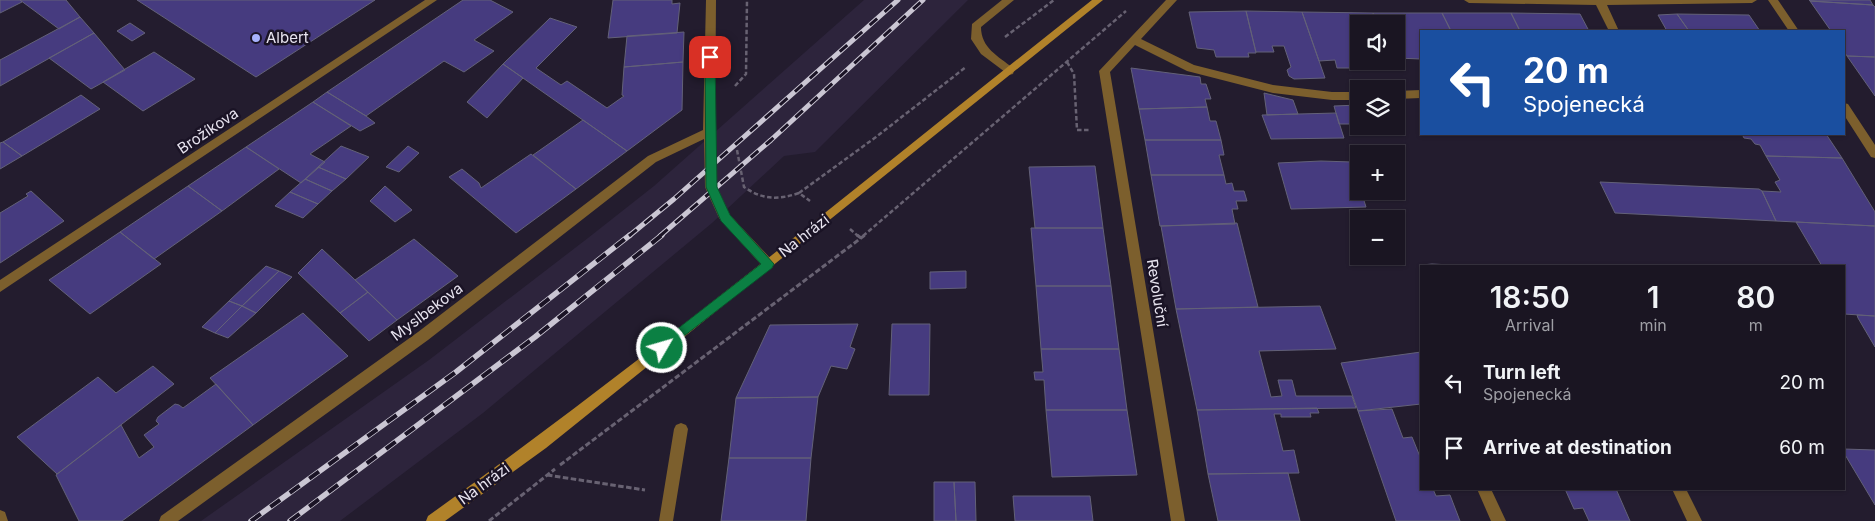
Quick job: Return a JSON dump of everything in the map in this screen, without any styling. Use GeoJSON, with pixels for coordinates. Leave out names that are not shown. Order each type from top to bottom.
{"type":"FeatureCollection","features":[{"type":"Feature","properties":{"kind":"main road","name":"Na hrázi"},"geometry":{"type":"LineString","coordinates":[[433,521],[541,443],[831,215],[1098,0]]}},
{"type":"Feature","properties":{"kind":"street","name":"Brožíkova"},"geometry":{"type":"LineString","coordinates":[[0,287],[432,0]]}},
{"type":"Feature","properties":{"kind":"street"},"geometry":{"type":"LineString","coordinates":[[711,0],[709,132],[711,187],[725,218],[768,264]]}},
{"type":"Feature","properties":{"kind":"street"},"geometry":{"type":"LineString","coordinates":[[1009,0],[976,26],[976,39],[986,51],[1009,71]]}},
{"type":"Feature","properties":{"kind":"street"},"geometry":{"type":"LineString","coordinates":[[1172,0],[1134,40],[1191,68],[1273,89],[1332,96],[1350,96]]}},
{"type":"Feature","properties":{"kind":"street"},"geometry":{"type":"LineString","coordinates":[[1468,0],[1600,2],[1752,0]]}},
{"type":"Feature","properties":{"kind":"street"},"geometry":{"type":"LineString","coordinates":[[1773,0],[1793,30]]}},
{"type":"Feature","properties":{"kind":"street"},"geometry":{"type":"LineString","coordinates":[[1600,2],[1614,30]]}},
{"type":"Feature","properties":{"kind":"street","name":"Revoluční"},"geometry":{"type":"LineString","coordinates":[[1134,40],[1104,71],[1178,521]]}},
{"type":"Feature","properties":{"kind":"street"},"geometry":{"type":"LineString","coordinates":[[1405,95],[1420,94]]}},
{"type":"Feature","properties":{"kind":"street"},"geometry":{"type":"LineString","coordinates":[[1845,109],[1875,154]]}},
{"type":"Feature","properties":{"kind":"street","name":"Myslbekova"},"geometry":{"type":"LineString","coordinates":[[166,521],[423,336],[652,159],[709,132]]}},
{"type":"Feature","properties":{"kind":"street"},"geometry":{"type":"LineString","coordinates":[[666,521],[681,430]]}},
{"type":"Feature","properties":{"kind":"street"},"geometry":{"type":"LineString","coordinates":[[1484,490],[1499,521]]}},
{"type":"Feature","properties":{"kind":"street"},"geometry":{"type":"LineString","coordinates":[[1680,490],[1695,521]]}},
{"type":"Feature","properties":{"kind":"street"},"geometry":{"type":"LineString","coordinates":[[0,517],[1,521]]}},
{"type":"Feature","properties":{"kind":"path"},"geometry":{"type":"LineString","coordinates":[[730,93],[746,74],[746,0]]}},
{"type":"Feature","properties":{"kind":"path"},"geometry":{"type":"LineString","coordinates":[[736,142],[744,187],[765,199],[784,199],[799,192],[876,137],[1054,0]]}},
{"type":"Feature","properties":{"kind":"path"},"geometry":{"type":"LineString","coordinates":[[489,521],[546,475],[861,238],[1131,6]]}},
{"type":"Feature","properties":{"kind":"path"},"geometry":{"type":"LineString","coordinates":[[1067,62],[1074,74],[1077,130],[1114,131]]}},
{"type":"Feature","properties":{"kind":"path"},"geometry":{"type":"LineString","coordinates":[[799,192],[861,238]]}},
{"type":"Feature","properties":{"kind":"path"},"geometry":{"type":"LineString","coordinates":[[546,475],[670,494]]}},
{"type":"Feature","properties":{"kind":"shaded area"},"geometry":{"type":"Polygon","coordinates":[[[864,0],[968,0],[815,152],[784,156],[712,223],[483,413],[340,521],[201,521],[429,360],[588,238],[654,186],[864,0]]]}},
{"type":"Feature","properties":{"kind":"building"},"geometry":{"type":"Polygon","coordinates":[[[0,0],[20,0],[22,2],[0,13],[0,0]]]}},
{"type":"Feature","properties":{"kind":"building"},"geometry":{"type":"Polygon","coordinates":[[[20,0],[66,0],[80,17],[59,29],[20,0]]]}},
{"type":"Feature","properties":{"kind":"building","name":"Albert"},"geometry":{"type":"Polygon","coordinates":[[[137,0],[375,0],[256,77],[137,0]]]}},
{"type":"Feature","properties":{"kind":"building"},"geometry":{"type":"Polygon","coordinates":[[[463,0],[490,0],[513,12],[474,40],[494,51],[464,72],[444,61],[366,116],[327,92],[463,0]]]}},
{"type":"Feature","properties":{"kind":"building"},"geometry":{"type":"Polygon","coordinates":[[[613,0],[672,0],[672,4],[680,3],[677,33],[608,38],[613,0]]]}},
{"type":"Feature","properties":{"kind":"building"},"geometry":{"type":"Polygon","coordinates":[[[1870,0],[1873,5],[1810,1],[1870,0]]]}},
{"type":"Feature","properties":{"kind":"building"},"geometry":{"type":"Polygon","coordinates":[[[1810,1],[1873,5],[1875,7],[1875,57],[1847,56],[1845,53],[1845,30],[1830,30],[1810,1]]]}},
{"type":"Feature","properties":{"kind":"building"},"geometry":{"type":"Polygon","coordinates":[[[1246,11],[1302,12],[1325,78],[1294,79],[1289,76],[1287,70],[1291,67],[1284,46],[1272,46],[1274,52],[1256,52],[1246,11]]]}},
{"type":"Feature","properties":{"kind":"building"},"geometry":{"type":"Polygon","coordinates":[[[1246,11],[1256,53],[1248,53],[1249,57],[1216,57],[1214,50],[1197,48],[1189,12],[1246,11]]]}},
{"type":"Feature","properties":{"kind":"building"},"geometry":{"type":"Polygon","coordinates":[[[1302,12],[1373,13],[1374,15],[1350,15],[1350,68],[1337,68],[1335,60],[1319,61],[1302,12]]]}},
{"type":"Feature","properties":{"kind":"building"},"geometry":{"type":"Polygon","coordinates":[[[1373,13],[1442,13],[1450,30],[1420,30],[1420,59],[1405,58],[1405,15],[1374,15],[1373,13]]]}},
{"type":"Feature","properties":{"kind":"building"},"geometry":{"type":"Polygon","coordinates":[[[1442,13],[1511,13],[1520,30],[1450,30],[1442,13]]]}},
{"type":"Feature","properties":{"kind":"building"},"geometry":{"type":"Polygon","coordinates":[[[1511,13],[1580,14],[1588,30],[1520,30],[1511,13]]]}},
{"type":"Feature","properties":{"kind":"building"},"geometry":{"type":"Polygon","coordinates":[[[1677,14],[1749,15],[1759,30],[1688,30],[1677,14]]]}},
{"type":"Feature","properties":{"kind":"building"},"geometry":{"type":"Polygon","coordinates":[[[1677,14],[1688,30],[1666,30],[1658,15],[1677,14]]]}},
{"type":"Feature","properties":{"kind":"building"},"geometry":{"type":"Polygon","coordinates":[[[80,17],[94,33],[0,86],[0,60],[80,17]]]}},
{"type":"Feature","properties":{"kind":"building"},"geometry":{"type":"Polygon","coordinates":[[[550,18],[577,27],[536,68],[561,85],[567,81],[607,108],[624,96],[622,95],[624,67],[683,62],[682,110],[627,151],[503,64],[550,18]]]}},
{"type":"Feature","properties":{"kind":"building"},"geometry":{"type":"Polygon","coordinates":[[[130,23],[145,33],[132,41],[117,31],[130,23]]]}},
{"type":"Feature","properties":{"kind":"building"},"geometry":{"type":"Polygon","coordinates":[[[684,32],[683,62],[624,67],[627,36],[684,32]]]}},
{"type":"Feature","properties":{"kind":"building"},"geometry":{"type":"Polygon","coordinates":[[[94,33],[125,70],[91,89],[49,58],[94,33]]]}},
{"type":"Feature","properties":{"kind":"building"},"geometry":{"type":"Polygon","coordinates":[[[154,52],[195,79],[143,111],[103,82],[154,52]]]}},
{"type":"Feature","properties":{"kind":"building"},"geometry":{"type":"Polygon","coordinates":[[[1847,56],[1875,57],[1875,96],[1847,56]]]}},
{"type":"Feature","properties":{"kind":"building"},"geometry":{"type":"Polygon","coordinates":[[[503,64],[523,78],[487,118],[467,102],[503,64]]]}},
{"type":"Feature","properties":{"kind":"building"},"geometry":{"type":"Polygon","coordinates":[[[1131,68],[1200,77],[1201,84],[1206,84],[1211,99],[1205,99],[1207,107],[1139,109],[1131,68]]]}},
{"type":"Feature","properties":{"kind":"building"},"geometry":{"type":"Polygon","coordinates":[[[327,92],[375,123],[360,131],[313,102],[327,92]]]}},
{"type":"Feature","properties":{"kind":"building"},"geometry":{"type":"Polygon","coordinates":[[[1264,93],[1293,100],[1298,114],[1267,115],[1264,93]]]}},
{"type":"Feature","properties":{"kind":"building"},"geometry":{"type":"Polygon","coordinates":[[[81,95],[100,109],[22,156],[3,142],[81,95]]]}},
{"type":"Feature","properties":{"kind":"building"},"geometry":{"type":"Polygon","coordinates":[[[313,102],[351,126],[310,154],[325,162],[301,183],[246,147],[313,102]]]}},
{"type":"Feature","properties":{"kind":"building"},"geometry":{"type":"Polygon","coordinates":[[[1350,105],[1350,124],[1339,124],[1334,106],[1350,105]]]}},
{"type":"Feature","properties":{"kind":"building"},"geometry":{"type":"Polygon","coordinates":[[[1207,107],[1210,121],[1216,121],[1221,140],[1145,140],[1139,109],[1207,107]]]}},
{"type":"Feature","properties":{"kind":"building"},"geometry":{"type":"Polygon","coordinates":[[[1336,113],[1344,138],[1271,139],[1262,115],[1336,113]]]}},
{"type":"Feature","properties":{"kind":"building"},"geometry":{"type":"Polygon","coordinates":[[[583,120],[627,151],[576,189],[533,155],[583,120]]]}},
{"type":"Feature","properties":{"kind":"building"},"geometry":{"type":"Polygon","coordinates":[[[1742,135],[1827,135],[1842,158],[1766,156],[1760,145],[1755,144],[1751,139],[1744,138],[1742,135]]]}},
{"type":"Feature","properties":{"kind":"building"},"geometry":{"type":"Polygon","coordinates":[[[1145,140],[1221,140],[1224,155],[1219,155],[1224,175],[1151,175],[1145,140]]]}},
{"type":"Feature","properties":{"kind":"building"},"geometry":{"type":"Polygon","coordinates":[[[3,142],[22,156],[0,169],[0,143],[3,142]]]}},
{"type":"Feature","properties":{"kind":"building"},"geometry":{"type":"Polygon","coordinates":[[[341,146],[369,157],[346,179],[318,167],[341,146]]]}},
{"type":"Feature","properties":{"kind":"building"},"geometry":{"type":"Polygon","coordinates":[[[408,146],[419,153],[399,172],[386,167],[408,146]]]}},
{"type":"Feature","properties":{"kind":"building"},"geometry":{"type":"Polygon","coordinates":[[[246,147],[279,169],[222,211],[188,186],[246,147]]]}},
{"type":"Feature","properties":{"kind":"building"},"geometry":{"type":"Polygon","coordinates":[[[531,154],[576,189],[516,233],[449,177],[462,169],[479,183],[481,188],[531,154]]]}},
{"type":"Feature","properties":{"kind":"building"},"geometry":{"type":"Polygon","coordinates":[[[1766,156],[1842,158],[1875,212],[1875,226],[1776,221],[1762,191],[1781,192],[1775,182],[1780,180],[1766,156]]]}},
{"type":"Feature","properties":{"kind":"building"},"geometry":{"type":"Polygon","coordinates":[[[1350,162],[1350,200],[1364,200],[1366,207],[1291,209],[1278,163],[1350,162]]]}},
{"type":"Feature","properties":{"kind":"building"},"geometry":{"type":"Polygon","coordinates":[[[1095,166],[1103,228],[1035,228],[1029,167],[1095,166]]]}},
{"type":"Feature","properties":{"kind":"building"},"geometry":{"type":"Polygon","coordinates":[[[318,167],[346,179],[332,191],[305,179],[318,167]]]}},
{"type":"Feature","properties":{"kind":"building"},"geometry":{"type":"Polygon","coordinates":[[[1151,175],[1224,175],[1226,184],[1232,183],[1234,191],[1244,191],[1247,201],[1236,201],[1238,209],[1232,209],[1235,224],[1160,226],[1151,175]]]}},
{"type":"Feature","properties":{"kind":"building"},"geometry":{"type":"Polygon","coordinates":[[[305,179],[332,191],[318,204],[290,192],[305,179]]]}},
{"type":"Feature","properties":{"kind":"building"},"geometry":{"type":"Polygon","coordinates":[[[1600,182],[1759,189],[1762,191],[1776,221],[1615,213],[1600,182]]]}},
{"type":"Feature","properties":{"kind":"building"},"geometry":{"type":"Polygon","coordinates":[[[188,186],[222,211],[154,259],[120,232],[188,186]]]}},
{"type":"Feature","properties":{"kind":"building"},"geometry":{"type":"Polygon","coordinates":[[[385,186],[412,210],[395,222],[370,201],[385,186]]]}},
{"type":"Feature","properties":{"kind":"building"},"geometry":{"type":"Polygon","coordinates":[[[31,191],[64,221],[0,263],[0,213],[28,196],[26,194],[31,191]]]}},
{"type":"Feature","properties":{"kind":"building"},"geometry":{"type":"Polygon","coordinates":[[[290,192],[318,204],[303,218],[275,206],[290,192]]]}},
{"type":"Feature","properties":{"kind":"building"},"geometry":{"type":"Polygon","coordinates":[[[1796,222],[1875,226],[1875,316],[1845,314],[1845,265],[1821,265],[1796,222]]]}},
{"type":"Feature","properties":{"kind":"building"},"geometry":{"type":"Polygon","coordinates":[[[1237,223],[1258,307],[1176,309],[1161,226],[1237,223]]]}},
{"type":"Feature","properties":{"kind":"building"},"geometry":{"type":"Polygon","coordinates":[[[1031,228],[1103,228],[1111,286],[1036,286],[1031,228]]]}},
{"type":"Feature","properties":{"kind":"building"},"geometry":{"type":"Polygon","coordinates":[[[120,232],[161,264],[90,314],[49,280],[120,232]]]}},
{"type":"Feature","properties":{"kind":"building"},"geometry":{"type":"Polygon","coordinates":[[[414,239],[458,276],[397,320],[355,280],[414,239]]]}},
{"type":"Feature","properties":{"kind":"building"},"geometry":{"type":"Polygon","coordinates":[[[322,249],[368,292],[340,313],[298,273],[322,249]]]}},
{"type":"Feature","properties":{"kind":"building"},"geometry":{"type":"Polygon","coordinates":[[[266,266],[279,271],[242,306],[229,301],[266,266]]]}},
{"type":"Feature","properties":{"kind":"building"},"geometry":{"type":"Polygon","coordinates":[[[279,271],[292,277],[256,313],[242,306],[279,271]]]}},
{"type":"Feature","properties":{"kind":"building"},"geometry":{"type":"Polygon","coordinates":[[[966,271],[966,288],[930,289],[930,272],[966,271]]]}},
{"type":"Feature","properties":{"kind":"building"},"geometry":{"type":"Polygon","coordinates":[[[1036,286],[1111,286],[1119,349],[1041,349],[1036,286]]]}},
{"type":"Feature","properties":{"kind":"building"},"geometry":{"type":"Polygon","coordinates":[[[368,292],[397,320],[369,341],[340,313],[368,292]]]}},
{"type":"Feature","properties":{"kind":"building"},"geometry":{"type":"Polygon","coordinates":[[[229,301],[242,306],[215,333],[202,327],[229,301]]]}},
{"type":"Feature","properties":{"kind":"building"},"geometry":{"type":"Polygon","coordinates":[[[242,306],[256,313],[228,338],[215,333],[242,306]]]}},
{"type":"Feature","properties":{"kind":"building"},"geometry":{"type":"Polygon","coordinates":[[[1320,306],[1336,349],[1259,351],[1271,397],[1282,396],[1278,380],[1292,380],[1296,396],[1352,396],[1356,408],[1197,410],[1176,309],[1320,306]]]}},
{"type":"Feature","properties":{"kind":"building"},"geometry":{"type":"Polygon","coordinates":[[[303,313],[348,356],[253,425],[210,378],[303,313]]]}},
{"type":"Feature","properties":{"kind":"building"},"geometry":{"type":"Polygon","coordinates":[[[1857,315],[1875,316],[1875,347],[1858,318],[1857,315]]]}},
{"type":"Feature","properties":{"kind":"building"},"geometry":{"type":"Polygon","coordinates":[[[858,324],[850,347],[855,349],[847,369],[831,366],[818,397],[736,398],[770,325],[858,324]]]}},
{"type":"Feature","properties":{"kind":"building"},"geometry":{"type":"Polygon","coordinates":[[[892,324],[930,324],[929,395],[889,395],[892,324]]]}},
{"type":"Feature","properties":{"kind":"building"},"geometry":{"type":"Polygon","coordinates":[[[1041,349],[1119,349],[1127,410],[1046,410],[1044,380],[1035,380],[1034,372],[1043,372],[1041,349]]]}},
{"type":"Feature","properties":{"kind":"building"},"geometry":{"type":"Polygon","coordinates":[[[1420,352],[1420,404],[1358,411],[1341,363],[1420,352]]]}},
{"type":"Feature","properties":{"kind":"building"},"geometry":{"type":"Polygon","coordinates":[[[153,366],[174,384],[57,474],[17,437],[98,377],[116,393],[153,366]]]}},
{"type":"Feature","properties":{"kind":"building"},"geometry":{"type":"Polygon","coordinates":[[[216,384],[253,425],[122,521],[79,521],[56,475],[121,425],[139,458],[154,447],[144,435],[159,424],[156,421],[158,417],[175,404],[183,408],[216,384]]]}},
{"type":"Feature","properties":{"kind":"building"},"geometry":{"type":"Polygon","coordinates":[[[818,397],[811,458],[729,458],[736,398],[818,397]]]}},
{"type":"Feature","properties":{"kind":"building"},"geometry":{"type":"Polygon","coordinates":[[[1317,408],[1319,413],[1310,413],[1311,417],[1281,417],[1281,414],[1274,414],[1283,451],[1294,450],[1299,473],[1208,474],[1197,410],[1317,408]]]}},
{"type":"Feature","properties":{"kind":"building"},"geometry":{"type":"Polygon","coordinates":[[[1392,409],[1403,438],[1412,437],[1420,457],[1420,490],[1433,490],[1436,496],[1450,495],[1460,521],[1396,521],[1358,411],[1392,409]]]}},
{"type":"Feature","properties":{"kind":"building"},"geometry":{"type":"Polygon","coordinates":[[[1046,410],[1127,410],[1137,475],[1052,477],[1046,410]]]}},
{"type":"Feature","properties":{"kind":"building"},"geometry":{"type":"Polygon","coordinates":[[[1845,449],[1875,450],[1875,505],[1845,455],[1845,449]]]}},
{"type":"Feature","properties":{"kind":"building"},"geometry":{"type":"Polygon","coordinates":[[[729,458],[811,458],[806,521],[721,521],[729,458]]]}},
{"type":"Feature","properties":{"kind":"building"},"geometry":{"type":"Polygon","coordinates":[[[1288,473],[1300,521],[1218,521],[1208,474],[1288,473]]]}},
{"type":"Feature","properties":{"kind":"building"},"geometry":{"type":"Polygon","coordinates":[[[934,482],[954,482],[956,521],[934,521],[934,482]]]}},
{"type":"Feature","properties":{"kind":"building"},"geometry":{"type":"Polygon","coordinates":[[[954,482],[975,482],[976,521],[956,521],[954,482]]]}},
{"type":"Feature","properties":{"kind":"building"},"geometry":{"type":"Polygon","coordinates":[[[1565,490],[1616,490],[1630,521],[1589,521],[1583,508],[1574,509],[1565,490]]]}},
{"type":"Feature","properties":{"kind":"building"},"geometry":{"type":"Polygon","coordinates":[[[1013,496],[1090,496],[1093,521],[1015,521],[1013,496]]]}},
{"type":"Feature","properties":{"kind":"railway"},"geometry":{"type":"LineString","coordinates":[[629,236],[674,199],[898,0]]}},
{"type":"Feature","properties":{"kind":"railway"},"geometry":{"type":"LineString","coordinates":[[660,236],[771,140],[923,0]]}},
{"type":"Feature","properties":{"kind":"railway"},"geometry":{"type":"LineString","coordinates":[[251,521],[456,372],[630,235]]}},
{"type":"Feature","properties":{"kind":"railway"},"geometry":{"type":"LineString","coordinates":[[290,521],[535,337],[662,235]]}},
{"type":"Feature","properties":{"kind":"place","name":"Albert"},"geometry":{"type":"Point","coordinates":[256,38]}},
{"type":"Feature","properties":{"kind":"route"},"geometry":{"type":"LineString","coordinates":[[662,348],[768,264],[725,218],[711,187],[709,132],[710,57]]}}]}
